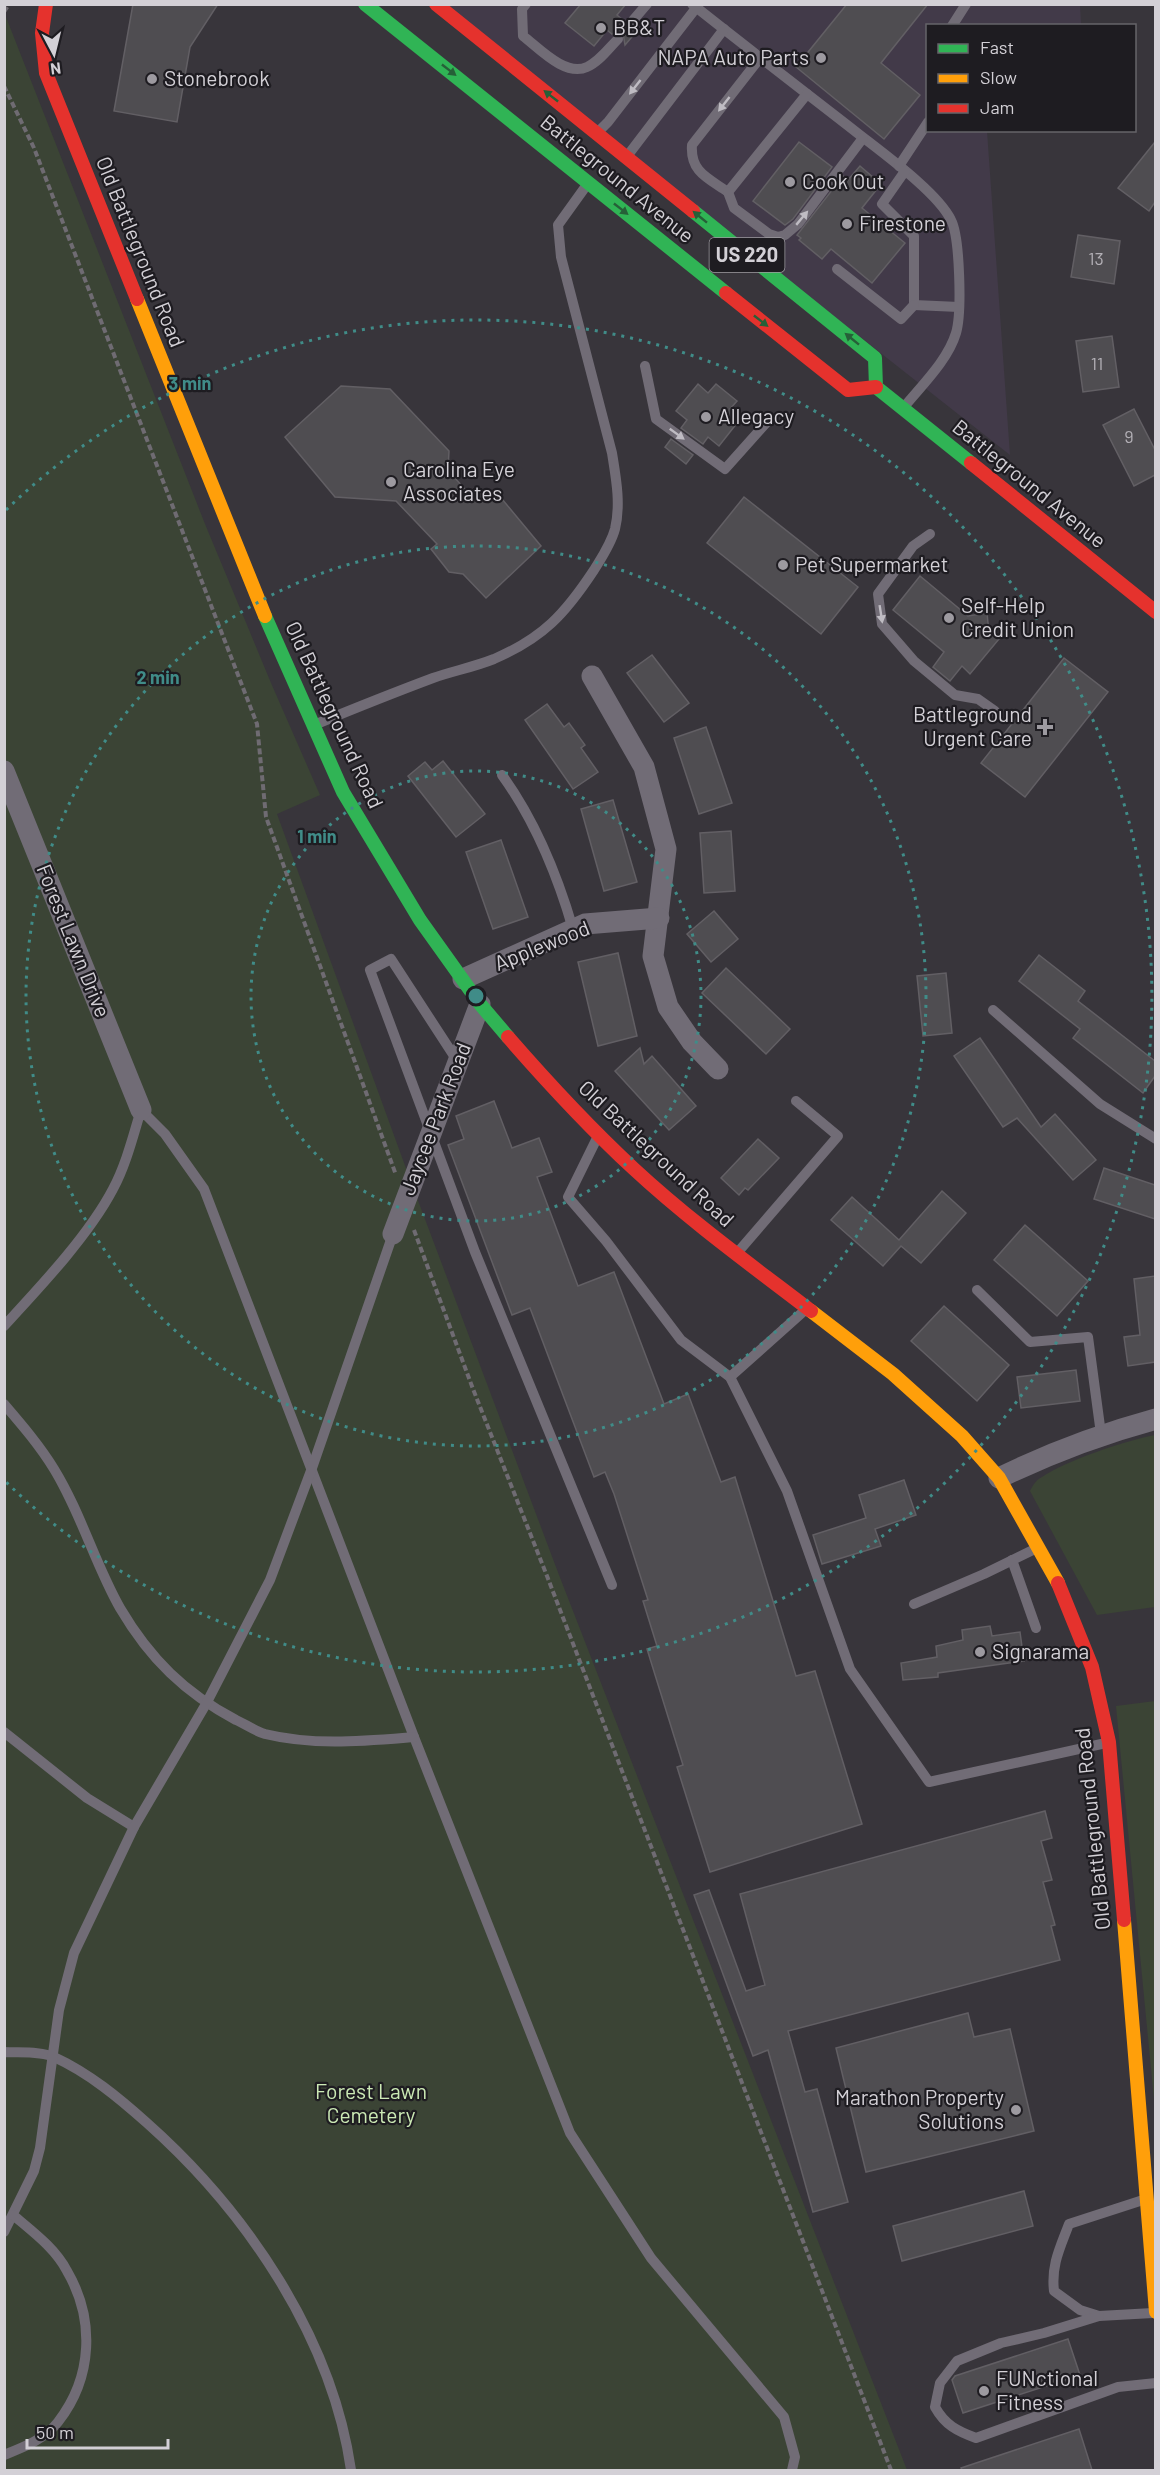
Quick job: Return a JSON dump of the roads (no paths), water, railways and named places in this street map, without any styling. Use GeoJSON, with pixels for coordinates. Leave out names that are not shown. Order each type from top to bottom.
{"type":"FeatureCollection","features":[{"type":"Feature","properties":{"kind":"street","name":"Old Battleground Road"},"geometry":{"type":"LineString","coordinates":[[46,4],[42,33],[45,73],[267,621],[343,792],[420,920],[480,1004],[540,1074],[634,1168],[736,1255],[893,1374],[962,1436],[999,1478],[1056,1577],[1092,1667],[1109,1742],[1155,2312]]}},
{"type":"Feature","properties":{"kind":"street","name":"Battleground Avenue"},"geometry":{"type":"LineString","coordinates":[[365,4],[848,390],[876,387]]}},
{"type":"Feature","properties":{"kind":"street","name":"Battleground Avenue"},"geometry":{"type":"LineString","coordinates":[[436,4],[597,132],[620,161],[875,358],[876,387],[1155,612]]}},
{"type":"Feature","properties":{"kind":"street"},"geometry":{"type":"LineString","coordinates":[[526,133],[546,134]]}},
{"type":"Feature","properties":{"kind":"street"},"geometry":{"type":"LineString","coordinates":[[592,676],[644,767],[666,849],[653,956],[668,1007],[692,1042],[718,1069]]}},
{"type":"Feature","properties":{"kind":"street","name":"Forest Lawn Drive"},"geometry":{"type":"LineString","coordinates":[[4,771],[141,1110]]}},
{"type":"Feature","properties":{"kind":"street","name":"Applewood"},"geometry":{"type":"LineString","coordinates":[[463,979],[585,924],[659,918]]}},
{"type":"Feature","properties":{"kind":"street","name":"Jaycee Park Road"},"geometry":{"type":"LineString","coordinates":[[393,1234],[480,1004]]}},
{"type":"Feature","properties":{"kind":"street"},"geometry":{"type":"LineString","coordinates":[[999,1478],[1050,1453],[1101,1434],[1155,1419]]}},
{"type":"Feature","properties":{"kind":"lane"},"geometry":{"type":"LineString","coordinates":[[526,4],[522,9],[523,36],[563,66],[576,70],[585,68],[593,64],[618,39]]}},
{"type":"Feature","properties":{"kind":"lane"},"geometry":{"type":"LineString","coordinates":[[629,25],[647,4]]}},
{"type":"Feature","properties":{"kind":"lane"},"geometry":{"type":"LineString","coordinates":[[953,24],[966,4]]}},
{"type":"Feature","properties":{"kind":"lane"},"geometry":{"type":"LineString","coordinates":[[597,132],[608,122],[694,6],[902,168],[945,209],[952,221],[955,233],[959,307],[957,332],[951,345],[902,410]]}},
{"type":"Feature","properties":{"kind":"lane"},"geometry":{"type":"LineString","coordinates":[[620,161],[724,29]]}},
{"type":"Feature","properties":{"kind":"lane"},"geometry":{"type":"LineString","coordinates":[[760,58],[692,145],[691,156],[695,168],[728,192],[735,208],[769,234],[778,237],[785,235],[798,224],[863,138]]}},
{"type":"Feature","properties":{"kind":"lane"},"geometry":{"type":"LineString","coordinates":[[728,192],[807,94]]}},
{"type":"Feature","properties":{"kind":"lane"},"geometry":{"type":"LineString","coordinates":[[837,269],[901,319],[914,305],[914,236],[882,204],[926,124]]}},
{"type":"Feature","properties":{"kind":"lane"},"geometry":{"type":"LineString","coordinates":[[312,725],[434,678],[493,659],[543,632],[565,612],[606,550],[614,531],[618,511],[617,485],[612,453],[558,240],[558,225],[588,183]]}},
{"type":"Feature","properties":{"kind":"lane"},"geometry":{"type":"LineString","coordinates":[[914,305],[959,307]]}},
{"type":"Feature","properties":{"kind":"lane"},"geometry":{"type":"LineString","coordinates":[[645,366],[656,419],[725,469],[767,422]]}},
{"type":"Feature","properties":{"kind":"lane"},"geometry":{"type":"LineString","coordinates":[[930,534],[913,546],[878,594],[882,624],[915,661],[955,695],[978,699],[995,711]]}},
{"type":"Feature","properties":{"kind":"lane"},"geometry":{"type":"LineString","coordinates":[[502,775],[521,801],[558,879],[573,929]]}},
{"type":"Feature","properties":{"kind":"lane"},"geometry":{"type":"LineString","coordinates":[[458,1062],[391,959],[370,970],[430,1134],[522,1370],[612,1585]]}},
{"type":"Feature","properties":{"kind":"lane"},"geometry":{"type":"LineString","coordinates":[[993,1010],[1100,1104],[1155,1139]]}},
{"type":"Feature","properties":{"kind":"lane"},"geometry":{"type":"LineString","coordinates":[[736,1255],[838,1136],[796,1101]]}},
{"type":"Feature","properties":{"kind":"lane"},"geometry":{"type":"LineString","coordinates":[[4,1326],[43,1285],[93,1220],[114,1188],[141,1110],[165,1134],[204,1189],[414,1737],[570,2133],[651,2258],[784,2416],[795,2457],[792,2470]]}},
{"type":"Feature","properties":{"kind":"lane"},"geometry":{"type":"LineString","coordinates":[[599,1134],[568,1197],[606,1241],[681,1340],[730,1377],[787,1491],[850,1669],[928,1782],[1109,1742]]}},
{"type":"Feature","properties":{"kind":"lane"},"geometry":{"type":"LineString","coordinates":[[4,2232],[34,2171],[40,2148],[59,2010],[74,1953],[134,1827],[206,1704],[270,1580],[312,1468],[393,1234]]}},
{"type":"Feature","properties":{"kind":"lane"},"geometry":{"type":"LineString","coordinates":[[977,1290],[1030,1342],[1088,1337],[1101,1434]]}},
{"type":"Feature","properties":{"kind":"lane"},"geometry":{"type":"LineString","coordinates":[[730,1377],[807,1309]]}},
{"type":"Feature","properties":{"kind":"lane"},"geometry":{"type":"LineString","coordinates":[[4,1404],[30,1433],[55,1470],[120,1608],[156,1660],[178,1682],[206,1704],[263,1733],[313,1742],[414,1737]]}},
{"type":"Feature","properties":{"kind":"lane"},"geometry":{"type":"LineString","coordinates":[[914,1604],[1039,1547]]}},
{"type":"Feature","properties":{"kind":"lane"},"geometry":{"type":"LineString","coordinates":[[1012,1560],[1036,1628]]}},
{"type":"Feature","properties":{"kind":"lane"},"geometry":{"type":"LineString","coordinates":[[4,1732],[87,1798],[134,1827]]}},
{"type":"Feature","properties":{"kind":"lane"},"geometry":{"type":"LineString","coordinates":[[4,2052],[52,2056],[90,2076],[137,2113],[184,2156],[235,2214],[292,2305],[327,2374],[351,2470]]}},
{"type":"Feature","properties":{"kind":"lane"},"geometry":{"type":"LineString","coordinates":[[1099,2316],[1080,2310],[1054,2291],[1053,2266],[1069,2224],[1146,2199]]}},
{"type":"Feature","properties":{"kind":"lane"},"geometry":{"type":"LineString","coordinates":[[4,2455],[32,2444],[58,2423],[80,2385],[86,2356],[87,2332],[82,2305],[67,2270],[47,2245],[13,2215]]}},
{"type":"Feature","properties":{"kind":"lane"},"geometry":{"type":"LineString","coordinates":[[1155,2312],[1099,2316],[1001,2343],[957,2361],[940,2383],[935,2407],[943,2422],[959,2432],[976,2438],[1119,2387],[1155,2382]]}},
{"type":"Feature","properties":{"kind":"place","name":"BB&T"},"geometry":{"type":"Point","coordinates":[601,28]}},
{"type":"Feature","properties":{"kind":"place","name":"NAPA Auto Parts"},"geometry":{"type":"Point","coordinates":[821,58]}},
{"type":"Feature","properties":{"kind":"place","name":"Stonebrook"},"geometry":{"type":"Point","coordinates":[152,79]}},
{"type":"Feature","properties":{"kind":"place","name":"Cook Out"},"geometry":{"type":"Point","coordinates":[790,182]}},
{"type":"Feature","properties":{"kind":"place","name":"Firestone"},"geometry":{"type":"Point","coordinates":[847,224]}},
{"type":"Feature","properties":{"kind":"place","name":"Allegacy"},"geometry":{"type":"Point","coordinates":[706,417]}},
{"type":"Feature","properties":{"kind":"place","name":"Carolina Eye Associates"},"geometry":{"type":"Point","coordinates":[391,482]}},
{"type":"Feature","properties":{"kind":"place","name":"Pet Supermarket"},"geometry":{"type":"Point","coordinates":[783,565]}},
{"type":"Feature","properties":{"kind":"place","name":"Self-Help Credit Union"},"geometry":{"type":"Point","coordinates":[949,618]}},
{"type":"Feature","properties":{"kind":"place","name":"Battleground Urgent Care"},"geometry":{"type":"Point","coordinates":[1045,727]}},
{"type":"Feature","properties":{"kind":"place","name":"Signarama"},"geometry":{"type":"Point","coordinates":[980,1652]}},
{"type":"Feature","properties":{"kind":"place","name":"Marathon Property Solutions"},"geometry":{"type":"Point","coordinates":[1016,2110]}},
{"type":"Feature","properties":{"kind":"place","name":"FUNctional Fitness"},"geometry":{"type":"Point","coordinates":[984,2391]}},
{"type":"Feature","properties":{"kind":"park label","name":"Forest Lawn Cemetery"},"geometry":{"type":"Point","coordinates":[371,2104]}}]}
